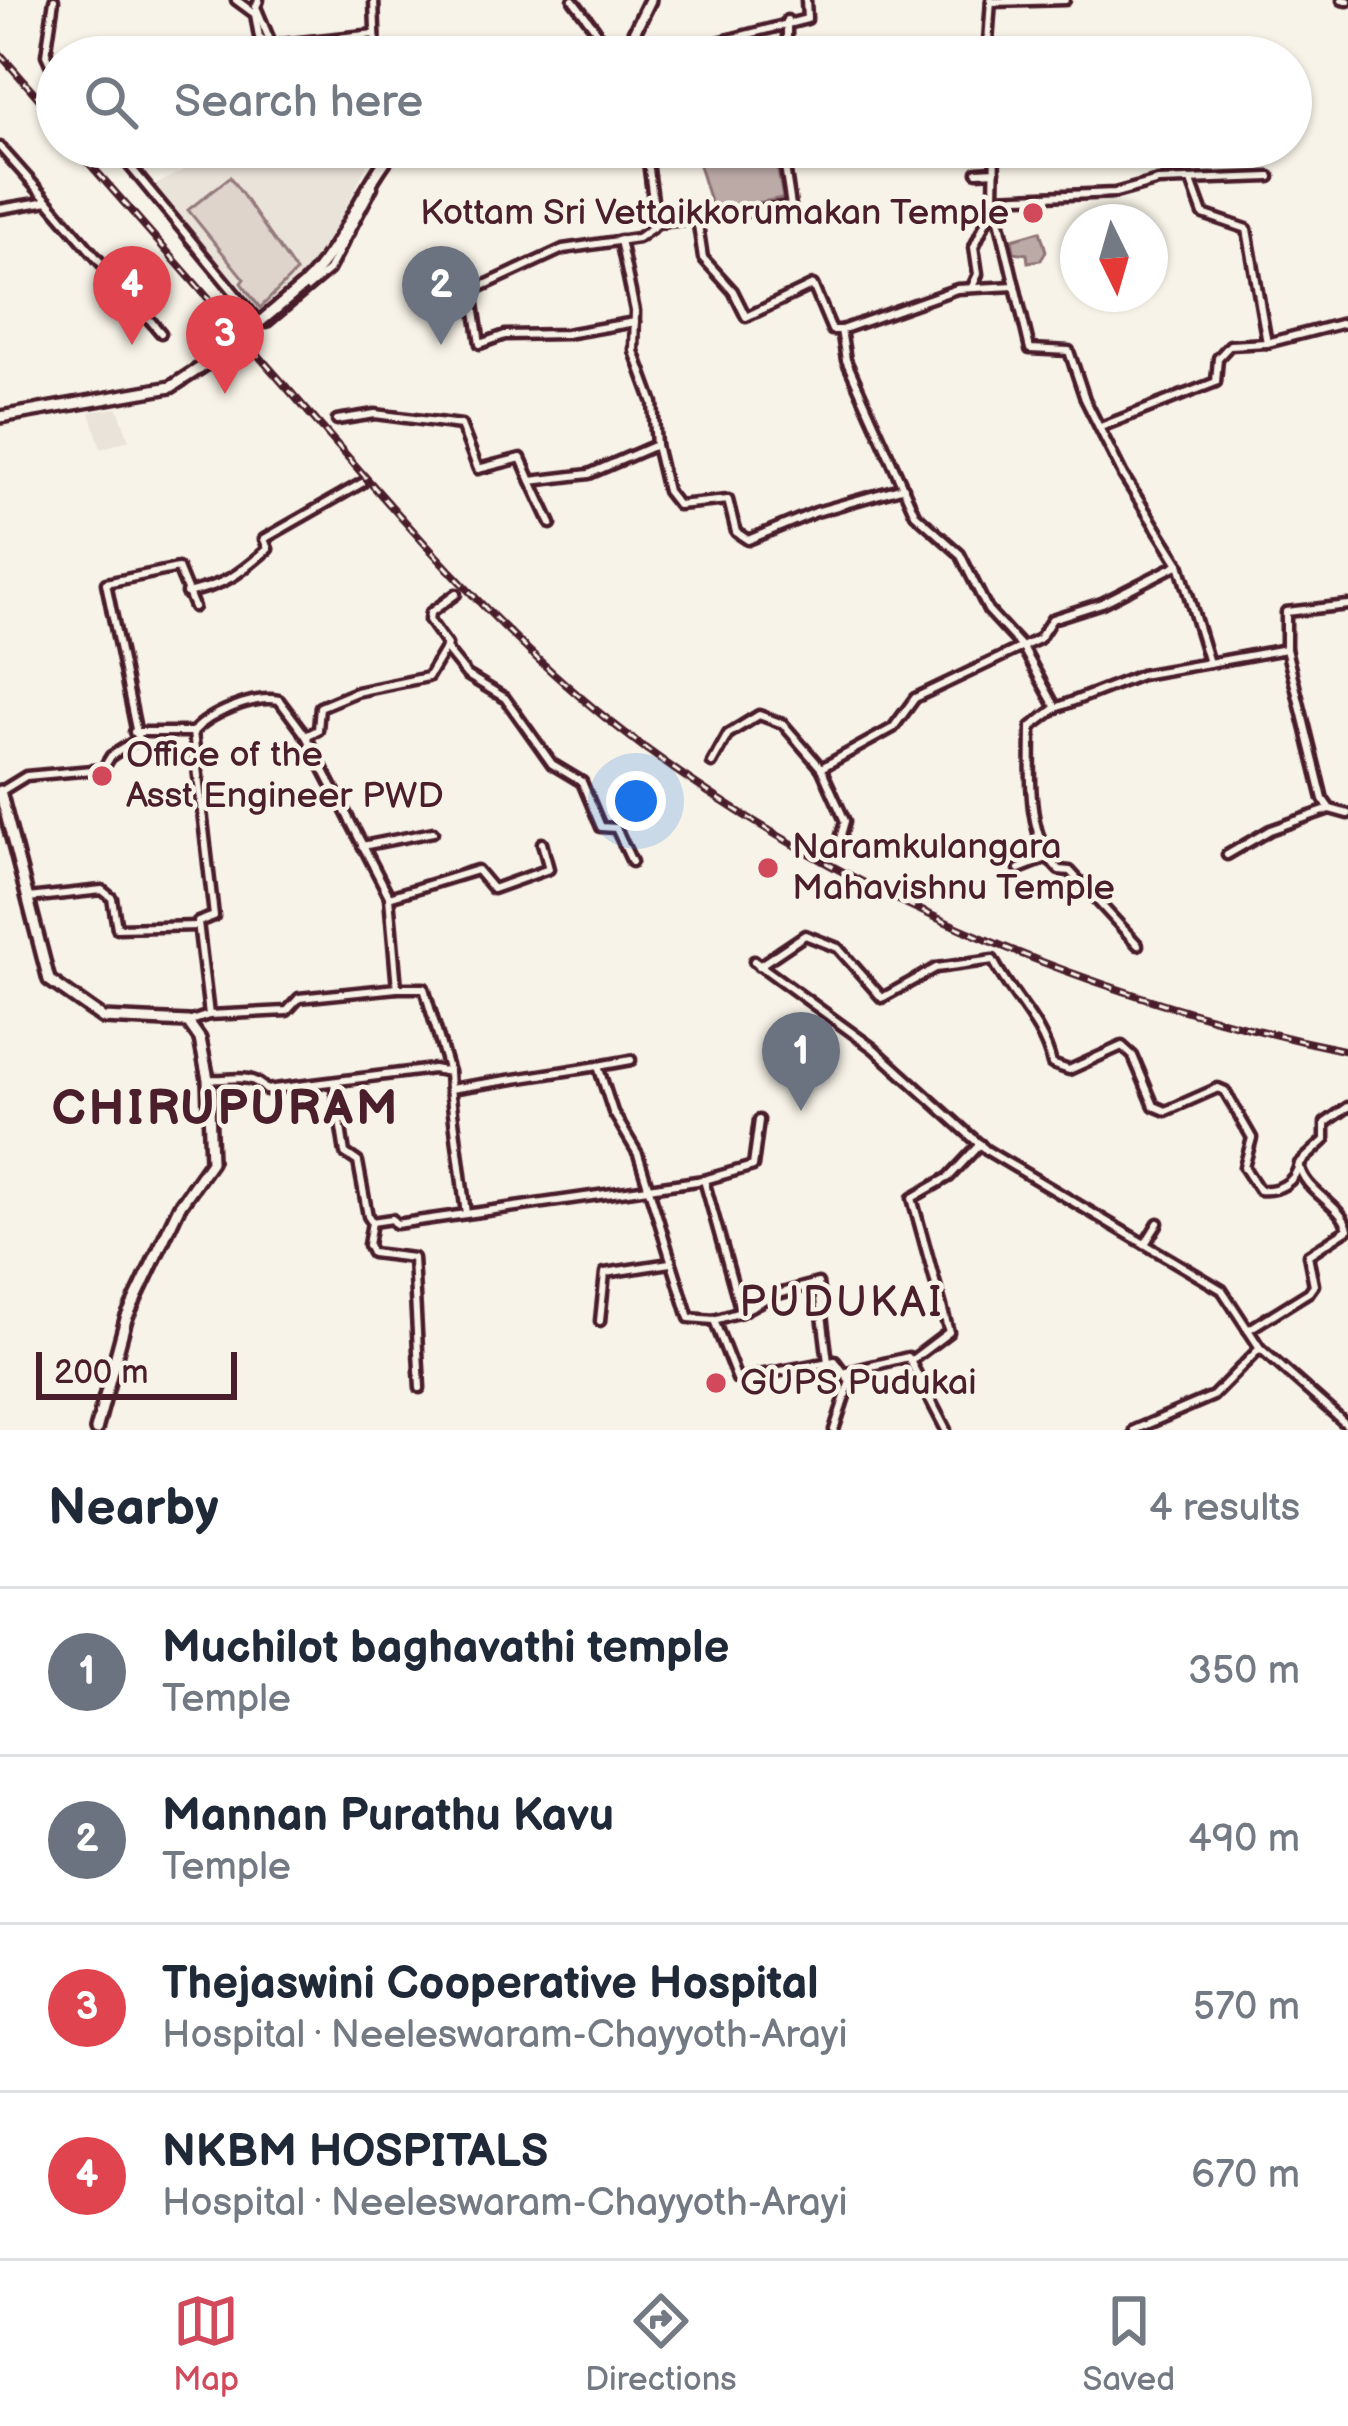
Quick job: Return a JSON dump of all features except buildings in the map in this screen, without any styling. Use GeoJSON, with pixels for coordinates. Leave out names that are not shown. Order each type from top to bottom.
{"type":"FeatureCollection","features":[{"type":"Feature","properties":{"kind":"main road"},"geometry":{"type":"LineString","coordinates":[[632,36],[650,0]]}},
{"type":"Feature","properties":{"kind":"main road"},"geometry":{"type":"LineString","coordinates":[[0,417],[171,387],[223,353],[303,286],[326,260],[378,168]]}},
{"type":"Feature","properties":{"kind":"main road"},"geometry":{"type":"LineString","coordinates":[[0,792],[6,831],[49,980],[103,1018],[188,1022],[200,1039],[208,1079],[211,1162],[178,1208],[126,1319],[96,1430]]}},
{"type":"Feature","properties":{"kind":"street"},"geometry":{"type":"LineString","coordinates":[[49,36],[54,0]]}},
{"type":"Feature","properties":{"kind":"street"},"geometry":{"type":"LineString","coordinates":[[236,0],[255,14],[259,36]]}},
{"type":"Feature","properties":{"kind":"street"},"geometry":{"type":"LineString","coordinates":[[259,0],[256,7],[267,36]]}},
{"type":"Feature","properties":{"kind":"street"},"geometry":{"type":"LineString","coordinates":[[354,36],[375,34],[374,0]]}},
{"type":"Feature","properties":{"kind":"street"},"geometry":{"type":"LineString","coordinates":[[572,0],[598,36]]}},
{"type":"Feature","properties":{"kind":"street"},"geometry":{"type":"LineString","coordinates":[[732,36],[807,19],[806,0]]}},
{"type":"Feature","properties":{"kind":"street"},"geometry":{"type":"LineString","coordinates":[[988,36],[991,1],[1065,0]]}},
{"type":"Feature","properties":{"kind":"street"},"geometry":{"type":"LineString","coordinates":[[787,20],[787,36]]}},
{"type":"Feature","properties":{"kind":"street"},"geometry":{"type":"LineString","coordinates":[[0,147],[161,333]]}},
{"type":"Feature","properties":{"kind":"street"},"geometry":{"type":"LineString","coordinates":[[130,168],[257,320],[267,322],[328,270],[373,190],[376,171]]}},
{"type":"Feature","properties":{"kind":"street"},"geometry":{"type":"LineString","coordinates":[[648,168],[654,223],[658,223]]}},
{"type":"Feature","properties":{"kind":"street"},"geometry":{"type":"LineString","coordinates":[[635,322],[566,334],[506,335],[480,344],[472,291],[563,249],[638,238],[658,223],[791,206],[785,168]]}},
{"type":"Feature","properties":{"kind":"street"},"geometry":{"type":"LineString","coordinates":[[977,172],[995,171],[994,200],[1030,350],[1070,351],[1085,399],[1103,426],[1123,476],[1179,564],[1209,663]]}},
{"type":"Feature","properties":{"kind":"street"},"geometry":{"type":"LineString","coordinates":[[994,200],[1114,193],[1158,181],[1270,177]]}},
{"type":"Feature","properties":{"kind":"street"},"geometry":{"type":"LineString","coordinates":[[1191,181],[1203,214],[1247,229],[1267,343]]}},
{"type":"Feature","properties":{"kind":"street"},"geometry":{"type":"LineString","coordinates":[[969,289],[978,274],[974,247],[994,200]]}},
{"type":"Feature","properties":{"kind":"street"},"geometry":{"type":"LineString","coordinates":[[0,209],[48,201]]}},
{"type":"Feature","properties":{"kind":"street"},"geometry":{"type":"LineString","coordinates":[[698,218],[703,258],[733,291],[746,317],[813,285],[832,330],[902,305],[969,289],[1016,286]]}},
{"type":"Feature","properties":{"kind":"street"},"geometry":{"type":"LineString","coordinates":[[620,240],[635,322],[634,351],[653,403],[656,445],[668,491],[678,505],[728,500],[736,532],[748,540],[816,512],[904,487]]}},
{"type":"Feature","properties":{"kind":"street"},"geometry":{"type":"LineString","coordinates":[[1103,426],[1216,382],[1218,358],[1230,345],[1267,343],[1348,322]]}},
{"type":"Feature","properties":{"kind":"street"},"geometry":{"type":"LineString","coordinates":[[842,330],[846,360],[915,514],[960,554],[988,610],[1023,648],[1056,708]]}},
{"type":"Feature","properties":{"kind":"street"},"geometry":{"type":"LineString","coordinates":[[337,420],[375,414],[456,424],[465,431],[478,469],[521,458],[551,524]]}},
{"type":"Feature","properties":{"kind":"street"},"geometry":{"type":"LineString","coordinates":[[531,481],[589,475],[656,445]]}},
{"type":"Feature","properties":{"kind":"street"},"geometry":{"type":"LineString","coordinates":[[186,593],[224,585],[256,566],[268,549],[264,539],[276,528],[362,483]]}},
{"type":"Feature","properties":{"kind":"street"},"geometry":{"type":"LineString","coordinates":[[821,768],[893,728],[916,698],[1040,639],[1052,619],[1102,603],[1179,564]]}},
{"type":"Feature","properties":{"kind":"street"},"geometry":{"type":"LineString","coordinates":[[0,792],[26,776],[104,769],[111,756],[138,740],[106,583],[178,568],[194,607]]}},
{"type":"Feature","properties":{"kind":"street"},"geometry":{"type":"LineString","coordinates":[[456,594],[435,606],[429,620],[446,649],[467,675],[505,698],[552,764],[582,782],[601,827],[616,828],[632,862]]}},
{"type":"Feature","properties":{"kind":"street"},"geometry":{"type":"LineString","coordinates":[[1330,809],[1286,649],[1286,612],[1348,604]]}},
{"type":"Feature","properties":{"kind":"street"},"geometry":{"type":"LineString","coordinates":[[306,736],[319,730],[320,707],[356,692],[421,680],[446,649]]}},
{"type":"Feature","properties":{"kind":"street"},"geometry":{"type":"LineString","coordinates":[[1138,945],[1070,871],[1059,870],[1047,858],[1030,794],[1031,727],[1056,708],[1141,675],[1286,649]]}},
{"type":"Feature","properties":{"kind":"street"},"geometry":{"type":"LineString","coordinates":[[28,898],[102,890],[112,898],[117,928],[199,926],[214,916],[193,732],[201,723],[273,698],[306,736],[389,897],[397,988]]}},
{"type":"Feature","properties":{"kind":"street"},"geometry":{"type":"LineString","coordinates":[[712,763],[728,734],[759,715],[783,724],[821,768],[845,821],[839,842]]}},
{"type":"Feature","properties":{"kind":"street"},"geometry":{"type":"LineString","coordinates":[[134,732],[193,732]]}},
{"type":"Feature","properties":{"kind":"street"},"geometry":{"type":"LineString","coordinates":[[1227,854],[1270,830],[1330,809],[1348,814]]}},
{"type":"Feature","properties":{"kind":"street"},"geometry":{"type":"LineString","coordinates":[[362,847],[433,832]]}},
{"type":"Feature","properties":{"kind":"street"},"geometry":{"type":"LineString","coordinates":[[389,897],[463,870],[476,870],[493,889],[549,869],[542,843]]}},
{"type":"Feature","properties":{"kind":"street"},"geometry":{"type":"LineString","coordinates":[[1019,869],[1047,858]]}},
{"type":"Feature","properties":{"kind":"street"},"geometry":{"type":"LineString","coordinates":[[199,926],[209,1015]]}},
{"type":"Feature","properties":{"kind":"street"},"geometry":{"type":"LineString","coordinates":[[1348,1107],[1325,1123],[1325,1140],[1299,1164],[1297,1174],[1280,1188],[1259,1190],[1244,1167],[1254,1147],[1252,1138],[1225,1090],[1218,1088],[1166,1111],[1154,1106],[1133,1056],[1122,1046],[1069,1070],[1052,1064],[1021,998],[1002,982],[993,960],[937,968],[882,998],[838,948],[806,934],[756,964],[873,1048],[980,1144],[1222,1290],[1260,1348],[1348,1426]]}},
{"type":"Feature","properties":{"kind":"street"},"geometry":{"type":"LineString","coordinates":[[188,1022],[209,1015],[287,1011],[299,998],[424,988],[448,1072],[466,1214]]}},
{"type":"Feature","properties":{"kind":"street"},"geometry":{"type":"LineString","coordinates":[[450,1089],[631,1060]]}},
{"type":"Feature","properties":{"kind":"street"},"geometry":{"type":"LineString","coordinates":[[598,1066],[650,1189],[689,1318],[714,1319],[741,1312],[771,1296],[818,1283],[828,1362]]}},
{"type":"Feature","properties":{"kind":"street"},"geometry":{"type":"LineString","coordinates":[[208,1079],[257,1079],[266,1090],[434,1069],[448,1072]]}},
{"type":"Feature","properties":{"kind":"street"},"geometry":{"type":"LineString","coordinates":[[334,1081],[340,1136],[345,1153],[358,1162],[372,1222],[368,1245],[373,1252],[412,1258],[420,1388]]}},
{"type":"Feature","properties":{"kind":"street"},"geometry":{"type":"LineString","coordinates":[[372,1222],[408,1223],[704,1180],[753,1166],[759,1120]]}},
{"type":"Feature","properties":{"kind":"street"},"geometry":{"type":"LineString","coordinates":[[912,1360],[949,1332],[912,1198],[949,1177],[980,1144]]}},
{"type":"Feature","properties":{"kind":"street"},"geometry":{"type":"LineString","coordinates":[[1248,1330],[1309,1292],[1314,1285],[1307,1256],[1348,1229],[1340,1213],[1302,1178],[1299,1164]]}},
{"type":"Feature","properties":{"kind":"street"},"geometry":{"type":"LineString","coordinates":[[704,1180],[741,1312]]}},
{"type":"Feature","properties":{"kind":"street"},"geometry":{"type":"LineString","coordinates":[[1145,1244],[1158,1223]]}},
{"type":"Feature","properties":{"kind":"street"},"geometry":{"type":"LineString","coordinates":[[600,1321],[605,1273],[670,1264]]}},
{"type":"Feature","properties":{"kind":"street"},"geometry":{"type":"LineString","coordinates":[[714,1319],[736,1379],[835,1360],[850,1381],[834,1430]]}},
{"type":"Feature","properties":{"kind":"street"},"geometry":{"type":"LineString","coordinates":[[1134,1430],[1213,1396],[1260,1348]]}},
{"type":"Feature","properties":{"kind":"street"},"geometry":{"type":"LineString","coordinates":[[846,1372],[903,1357],[912,1360],[946,1430]]}},
{"type":"Feature","properties":{"kind":"shaded area"},"geometry":{"type":"Polygon","coordinates":[[[187,168],[366,168],[326,249],[308,272],[261,311],[154,186],[187,168]]]}},
{"type":"Feature","properties":{"kind":"shaded area"},"geometry":{"type":"Polygon","coordinates":[[[700,168],[777,168],[783,198],[713,211],[700,168]]]}},
{"type":"Feature","properties":{"kind":"shaded area"},"geometry":{"type":"Polygon","coordinates":[[[230,177],[296,272],[260,308],[241,283],[244,279],[188,210],[230,177]]]}},
{"type":"Feature","properties":{"kind":"shaded area"},"geometry":{"type":"Polygon","coordinates":[[[1040,231],[1046,251],[1041,260],[1028,262],[1027,254],[1014,252],[1012,239],[1040,231]]]}},
{"type":"Feature","properties":{"kind":"shaded area"},"geometry":{"type":"Polygon","coordinates":[[[118,408],[129,440],[101,449],[90,412],[118,408]]]}},
{"type":"Feature","properties":{"kind":"railway"},"geometry":{"type":"LineString","coordinates":[[0,54],[36,95]]}},
{"type":"Feature","properties":{"kind":"railway"},"geometry":{"type":"LineString","coordinates":[[94,168],[467,589],[570,689],[689,779],[775,834],[958,927],[1151,1000],[1348,1051]]}},
{"type":"Feature","properties":{"kind":"place","name":"Kottam Sri Vettaikkorumakan Temple"},"geometry":{"type":"Point","coordinates":[1033,213]}},
{"type":"Feature","properties":{"kind":"place","name":"NKBM HOSPITALS"},"geometry":{"type":"Point","coordinates":[132,345]}},
{"type":"Feature","properties":{"kind":"place","name":"Mannan Purathu Kavu"},"geometry":{"type":"Point","coordinates":[441,345]}},
{"type":"Feature","properties":{"kind":"place","name":"Thejaswini Cooperative Hospital"},"geometry":{"type":"Point","coordinates":[225,394]}},
{"type":"Feature","properties":{"kind":"place","name":"Office of the Asst Engineer PWD"},"geometry":{"type":"Point","coordinates":[102,776]}},
{"type":"Feature","properties":{"kind":"place","name":"Naramkulangara Mahavishnu Temple"},"geometry":{"type":"Point","coordinates":[768,868]}},
{"type":"Feature","properties":{"kind":"place","name":"Muchilot baghavathi temple"},"geometry":{"type":"Point","coordinates":[801,1111]}},
{"type":"Feature","properties":{"kind":"place","name":"GUPS Pudukai"},"geometry":{"type":"Point","coordinates":[716,1383]}},
{"type":"Feature","properties":{"kind":"district","name":"CHIRUPURAM"},"geometry":{"type":"Point","coordinates":[226,1109]}},
{"type":"Feature","properties":{"kind":"district","name":"PUDUKAI"},"geometry":{"type":"Point","coordinates":[842,1303]}}]}
